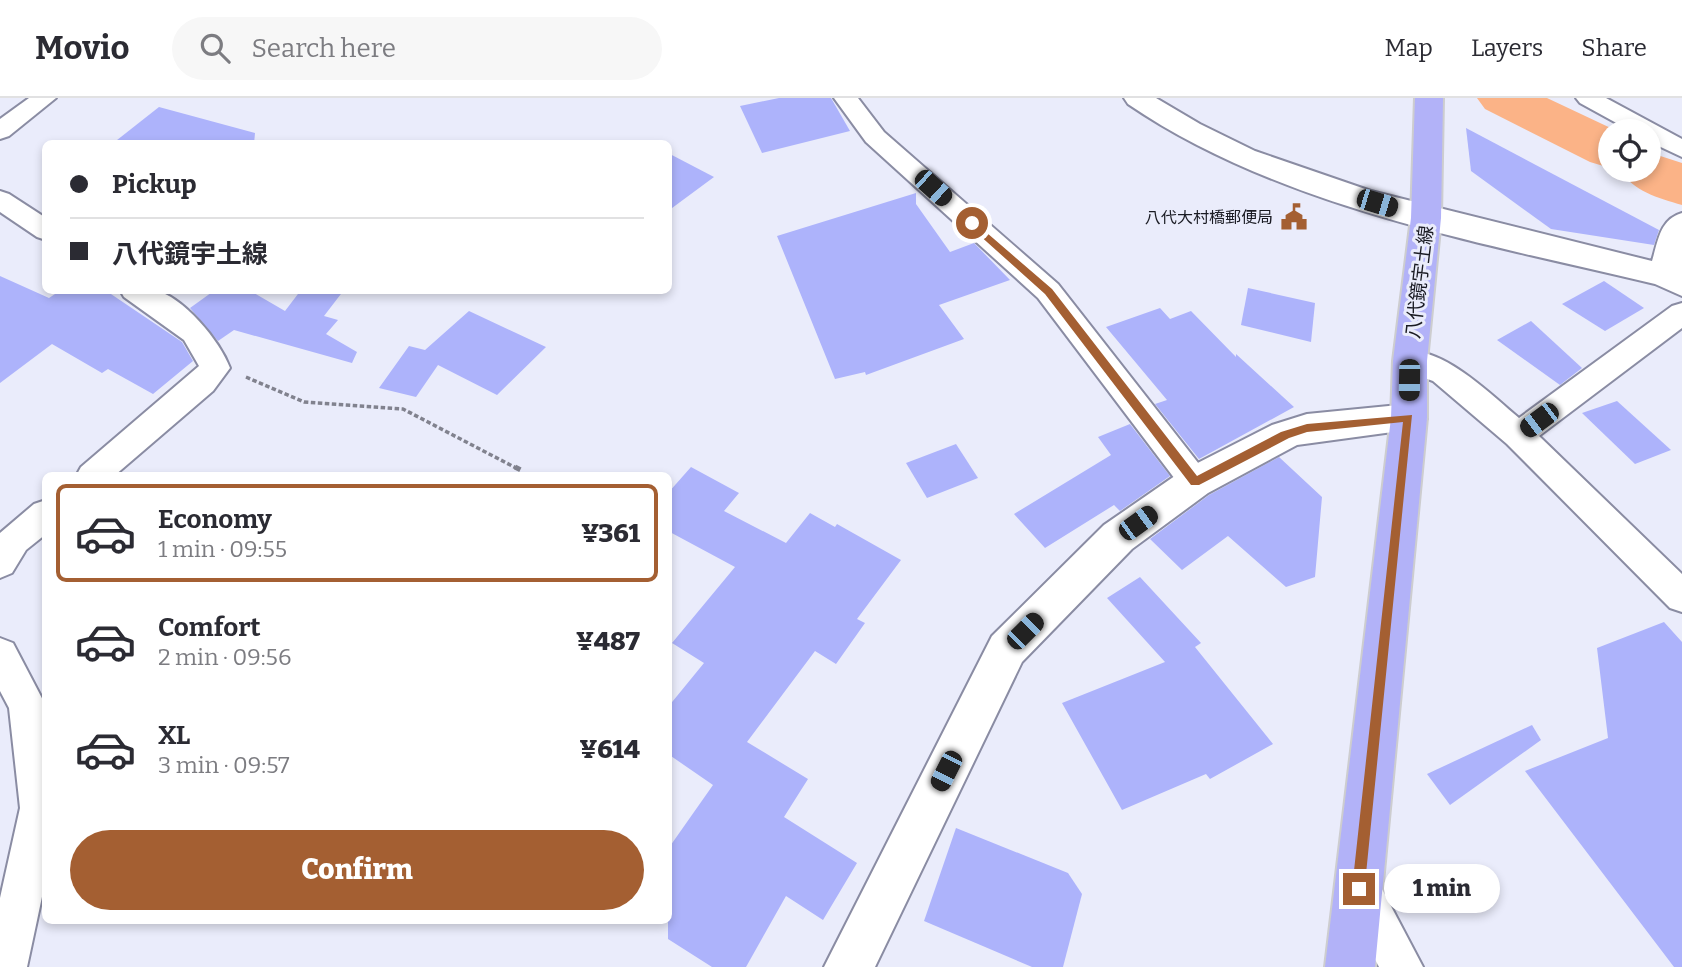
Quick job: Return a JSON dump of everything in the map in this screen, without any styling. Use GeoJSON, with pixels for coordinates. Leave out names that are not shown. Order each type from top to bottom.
{"type":"FeatureCollection","features":[{"type":"Feature","properties":{"kind":"main road","name":"八代鏡宇土線"},"geometry":{"type":"LineString","coordinates":[[1350,967],[1409,418],[1410,361],[1426,218],[1429,98]]}},
{"type":"Feature","properties":{"kind":"street"},"geometry":{"type":"LineString","coordinates":[[0,131],[44,98]]}},
{"type":"Feature","properties":{"kind":"street"},"geometry":{"type":"LineString","coordinates":[[846,98],[876,137],[1048,291],[1195,482]]}},
{"type":"Feature","properties":{"kind":"street"},"geometry":{"type":"LineString","coordinates":[[1138,98],[1166,118],[1278,172],[1426,218],[1673,280],[1679,227]]}},
{"type":"Feature","properties":{"kind":"street"},"geometry":{"type":"LineString","coordinates":[[1588,98],[1682,149]]}},
{"type":"Feature","properties":{"kind":"street"},"geometry":{"type":"LineString","coordinates":[[0,200],[42,228]]}},
{"type":"Feature","properties":{"kind":"street"},"geometry":{"type":"LineString","coordinates":[[97,472],[202,383],[215,368],[212,352],[184,324],[140,294]]}},
{"type":"Feature","properties":{"kind":"street"},"geometry":{"type":"LineString","coordinates":[[1518,435],[1682,313]]}},
{"type":"Feature","properties":{"kind":"street"},"geometry":{"type":"LineString","coordinates":[[1410,361],[1443,373],[1518,435],[1682,597]]}},
{"type":"Feature","properties":{"kind":"street"},"geometry":{"type":"LineString","coordinates":[[849,967],[1007,649],[1118,537],[1195,482],[1285,435],[1307,428],[1409,418]]}},
{"type":"Feature","properties":{"kind":"street"},"geometry":{"type":"LineString","coordinates":[[0,563],[14,540],[42,517]]}},
{"type":"Feature","properties":{"kind":"street"},"geometry":{"type":"LineString","coordinates":[[0,655],[27,706],[40,808],[6,967]]}},
{"type":"Feature","properties":{"kind":"street"},"geometry":{"type":"LineString","coordinates":[[1359,889],[1402,967]]}},
{"type":"Feature","properties":{"kind":"path"},"geometry":{"type":"LineString","coordinates":[[215,368],[253,380],[304,402],[403,410],[523,471]]}},
{"type":"Feature","properties":{"kind":"building"},"geometry":{"type":"Polygon","coordinates":[[[779,98],[831,98],[850,131],[762,153],[740,106],[779,98]]]}},
{"type":"Feature","properties":{"kind":"building"},"geometry":{"type":"Polygon","coordinates":[[[159,107],[255,133],[254,140],[117,140],[159,107]]]}},
{"type":"Feature","properties":{"kind":"building"},"geometry":{"type":"Polygon","coordinates":[[[1466,128],[1659,230],[1654,245],[1551,229],[1471,171],[1466,128]]]}},
{"type":"Feature","properties":{"kind":"building"},"geometry":{"type":"Polygon","coordinates":[[[672,155],[714,177],[672,208],[672,155]]]}},
{"type":"Feature","properties":{"kind":"building"},"geometry":{"type":"Polygon","coordinates":[[[916,193],[916,204],[950,252],[974,243],[1010,280],[939,305],[964,339],[866,375],[865,372],[835,379],[777,236],[916,193]]]}},
{"type":"Feature","properties":{"kind":"building"},"geometry":{"type":"Polygon","coordinates":[[[0,276],[49,298],[55,294],[111,294],[182,342],[193,361],[153,394],[108,369],[102,373],[52,344],[0,383],[0,276]]]}},
{"type":"Feature","properties":{"kind":"building"},"geometry":{"type":"Polygon","coordinates":[[[1604,281],[1644,308],[1605,331],[1562,304],[1604,281]]]}},
{"type":"Feature","properties":{"kind":"building"},"geometry":{"type":"Polygon","coordinates":[[[1248,288],[1315,303],[1311,342],[1241,325],[1248,288]]]}},
{"type":"Feature","properties":{"kind":"building"},"geometry":{"type":"Polygon","coordinates":[[[209,294],[256,294],[285,311],[298,294],[341,294],[324,316],[338,320],[326,334],[357,352],[352,363],[234,330],[218,341],[190,308],[209,294]]]}},
{"type":"Feature","properties":{"kind":"building"},"geometry":{"type":"Polygon","coordinates":[[[1160,308],[1170,319],[1191,311],[1236,357],[1236,354],[1294,407],[1199,459],[1155,404],[1167,400],[1106,327],[1160,308]]]}},
{"type":"Feature","properties":{"kind":"building"},"geometry":{"type":"Polygon","coordinates":[[[469,311],[546,347],[497,395],[438,365],[416,397],[379,388],[409,346],[425,350],[469,311]]]}},
{"type":"Feature","properties":{"kind":"building"},"geometry":{"type":"Polygon","coordinates":[[[1531,321],[1582,368],[1560,385],[1497,340],[1531,321]]]}},
{"type":"Feature","properties":{"kind":"building"},"geometry":{"type":"Polygon","coordinates":[[[1617,401],[1671,450],[1635,464],[1582,413],[1617,401]]]}},
{"type":"Feature","properties":{"kind":"building"},"geometry":{"type":"Polygon","coordinates":[[[1130,424],[1170,476],[1120,511],[1114,505],[1045,548],[1014,514],[1111,455],[1098,437],[1130,424]]]}},
{"type":"Feature","properties":{"kind":"building"},"geometry":{"type":"Polygon","coordinates":[[[956,444],[978,478],[927,498],[906,463],[956,444]]]}},
{"type":"Feature","properties":{"kind":"building"},"geometry":{"type":"Polygon","coordinates":[[[1279,457],[1322,497],[1315,577],[1286,587],[1228,536],[1182,570],[1150,539],[1209,495],[1279,457]]]}},
{"type":"Feature","properties":{"kind":"building"},"geometry":{"type":"Polygon","coordinates":[[[691,467],[739,493],[724,511],[786,543],[810,513],[835,527],[837,524],[901,560],[857,619],[865,623],[836,664],[815,651],[747,742],[808,779],[784,817],[857,863],[823,920],[786,896],[746,967],[712,967],[668,939],[668,924],[672,924],[672,843],[713,785],[672,757],[672,702],[704,663],[672,643],[735,567],[672,533],[672,488],[691,467]]]}},
{"type":"Feature","properties":{"kind":"building"},"geometry":{"type":"Polygon","coordinates":[[[1140,577],[1201,643],[1195,647],[1273,744],[1210,779],[1206,774],[1122,810],[1062,703],[1165,662],[1107,598],[1140,577]]]}},
{"type":"Feature","properties":{"kind":"building"},"geometry":{"type":"Polygon","coordinates":[[[1664,622],[1682,642],[1682,967],[1674,967],[1525,771],[1608,738],[1597,648],[1664,622]]]}},
{"type":"Feature","properties":{"kind":"building"},"geometry":{"type":"Polygon","coordinates":[[[1532,725],[1541,740],[1450,805],[1427,774],[1532,725]]]}},
{"type":"Feature","properties":{"kind":"building"},"geometry":{"type":"Polygon","coordinates":[[[956,828],[1068,873],[1082,894],[1063,967],[1032,967],[924,921],[956,828]]]}},
{"type":"Feature","properties":{"kind":"waterway"},"geometry":{"type":"LineString","coordinates":[[1504,98],[1598,144]]}},
{"type":"Feature","properties":{"kind":"waterway"},"geometry":{"type":"LineString","coordinates":[[1661,176],[1682,186]]}},
{"type":"Feature","properties":{"kind":"place","name":"八代大村橋郵便局"},"geometry":{"type":"Point","coordinates":[1294,217]}},
{"type":"Feature","properties":{"kind":"route"},"geometry":{"type":"LineString","coordinates":[[972,223],[1048,291],[1195,482],[1285,435],[1307,428],[1409,418],[1359,889]]}}]}
